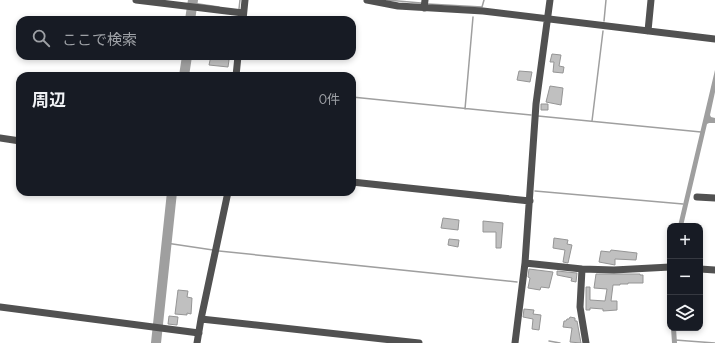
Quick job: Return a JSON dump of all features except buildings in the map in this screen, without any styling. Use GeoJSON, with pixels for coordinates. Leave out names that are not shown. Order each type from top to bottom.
{"type":"FeatureCollection","features":[{"type":"Feature","properties":{"kind":"street"},"geometry":{"type":"LineString","coordinates":[[136,0],[192,7],[243,16],[245,0]]}},
{"type":"Feature","properties":{"kind":"street"},"geometry":{"type":"LineString","coordinates":[[367,0],[398,6],[483,11],[715,39]]}},
{"type":"Feature","properties":{"kind":"street"},"geometry":{"type":"LineString","coordinates":[[424,0],[424,8]]}},
{"type":"Feature","properties":{"kind":"street"},"geometry":{"type":"LineString","coordinates":[[515,343],[525,263],[536,104],[550,0]]}},
{"type":"Feature","properties":{"kind":"street"},"geometry":{"type":"LineString","coordinates":[[648,31],[651,0]]}},
{"type":"Feature","properties":{"kind":"street"},"geometry":{"type":"LineString","coordinates":[[236,72],[238,60]]}},
{"type":"Feature","properties":{"kind":"street"},"geometry":{"type":"LineString","coordinates":[[0,138],[16,140]]}},
{"type":"Feature","properties":{"kind":"street"},"geometry":{"type":"LineString","coordinates":[[356,182],[530,201]]}},
{"type":"Feature","properties":{"kind":"street"},"geometry":{"type":"LineString","coordinates":[[197,343],[227,196]]}},
{"type":"Feature","properties":{"kind":"street"},"geometry":{"type":"LineString","coordinates":[[697,197],[715,198]]}},
{"type":"Feature","properties":{"kind":"street"},"geometry":{"type":"LineString","coordinates":[[525,263],[582,269],[614,270],[667,267]]}},
{"type":"Feature","properties":{"kind":"street"},"geometry":{"type":"LineString","coordinates":[[582,269],[580,307],[586,343]]}},
{"type":"Feature","properties":{"kind":"street"},"geometry":{"type":"LineString","coordinates":[[703,269],[715,270]]}},
{"type":"Feature","properties":{"kind":"street"},"geometry":{"type":"LineString","coordinates":[[0,307],[199,333]]}},
{"type":"Feature","properties":{"kind":"street"},"geometry":{"type":"LineString","coordinates":[[201,319],[419,343]]}},
{"type":"Feature","properties":{"kind":"shaded area"},"geometry":{"type":"Polygon","coordinates":[[[715,70],[715,92],[710,115],[711,117],[715,118],[715,123],[707,124],[684,223],[679,223],[715,70]]]}},
{"type":"Feature","properties":{"kind":"shaded area"},"geometry":{"type":"Polygon","coordinates":[[[671,331],[676,331],[677,343],[672,343],[671,331]]]}},
{"type":"Feature","properties":{"kind":"waterway"},"geometry":{"type":"LineString","coordinates":[[191,16],[193,0]]}},
{"type":"Feature","properties":{"kind":"waterway"},"geometry":{"type":"LineString","coordinates":[[239,9],[240,0]]}},
{"type":"Feature","properties":{"kind":"waterway"},"geometry":{"type":"LineString","coordinates":[[387,0],[421,3]]}},
{"type":"Feature","properties":{"kind":"waterway"},"geometry":{"type":"LineString","coordinates":[[428,4],[482,7],[484,0]]}},
{"type":"Feature","properties":{"kind":"waterway"},"geometry":{"type":"LineString","coordinates":[[604,21],[606,0]]}},
{"type":"Feature","properties":{"kind":"waterway"},"geometry":{"type":"LineString","coordinates":[[192,3],[219,7]]}},
{"type":"Feature","properties":{"kind":"waterway"},"geometry":{"type":"LineString","coordinates":[[465,109],[473,17]]}},
{"type":"Feature","properties":{"kind":"waterway"},"geometry":{"type":"LineString","coordinates":[[592,121],[603,31]]}},
{"type":"Feature","properties":{"kind":"waterway"},"geometry":{"type":"LineString","coordinates":[[185,72],[186,60]]}},
{"type":"Feature","properties":{"kind":"waterway"},"geometry":{"type":"LineString","coordinates":[[356,97],[531,115]]}},
{"type":"Feature","properties":{"kind":"waterway"},"geometry":{"type":"LineString","coordinates":[[538,116],[701,132]]}},
{"type":"Feature","properties":{"kind":"waterway"},"geometry":{"type":"LineString","coordinates":[[535,191],[683,204]]}},
{"type":"Feature","properties":{"kind":"waterway"},"geometry":{"type":"LineString","coordinates":[[156,343],[172,196]]}},
{"type":"Feature","properties":{"kind":"waterway"},"geometry":{"type":"LineString","coordinates":[[166,243],[213,250]]}},
{"type":"Feature","properties":{"kind":"waterway"},"geometry":{"type":"LineString","coordinates":[[219,251],[517,282]]}},
{"type":"Feature","properties":{"kind":"waterway"},"geometry":{"type":"LineString","coordinates":[[675,340],[715,343]]}},
{"type":"Feature","properties":{"kind":"waterway"},"geometry":{"type":"LineString","coordinates":[[549,341],[560,343]]}}]}
